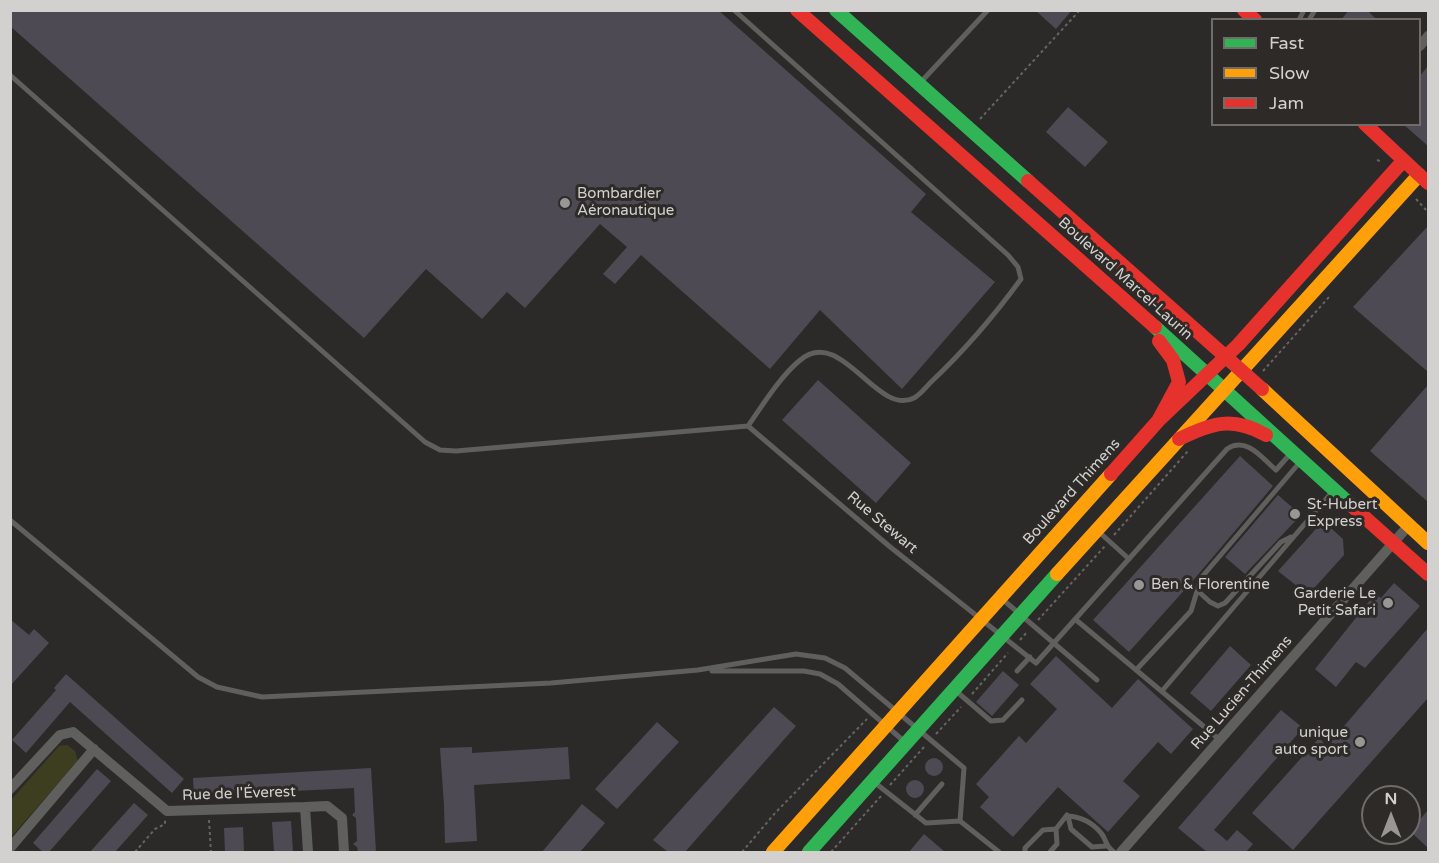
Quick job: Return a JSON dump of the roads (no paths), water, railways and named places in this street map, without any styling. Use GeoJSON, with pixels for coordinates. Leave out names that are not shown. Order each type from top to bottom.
{"type":"FeatureCollection","features":[{"type":"Feature","properties":{"kind":"street","name":"Boulevard Marcel-Laurin"},"geometry":{"type":"LineString","coordinates":[[797,10],[1074,254],[1428,574]]}},
{"type":"Feature","properties":{"kind":"street","name":"Boulevard Marcel-Laurin"},"geometry":{"type":"LineString","coordinates":[[836,10],[1241,371],[1428,543]]}},
{"type":"Feature","properties":{"kind":"street"},"geometry":{"type":"LineString","coordinates":[[902,103],[919,84]]}},
{"type":"Feature","properties":{"kind":"street"},"geometry":{"type":"LineString","coordinates":[[809,852],[1224,389],[1424,179],[1367,126]]}},
{"type":"Feature","properties":{"kind":"street","name":"Boulevard Thimens"},"geometry":{"type":"LineString","coordinates":[[773,852],[1158,421],[1226,358],[1403,161]]}},
{"type":"Feature","properties":{"kind":"street"},"geometry":{"type":"LineString","coordinates":[[1138,314],[1173,360],[1178,374],[1179,382],[1158,421]]}},
{"type":"Feature","properties":{"kind":"street"},"geometry":{"type":"LineString","coordinates":[[1179,439],[1212,423],[1237,423],[1257,430],[1297,456]]}},
{"type":"Feature","properties":{"kind":"street","name":"Rue Lucien-Thimens"},"geometry":{"type":"LineString","coordinates":[[1121,852],[1409,525]]}},
{"type":"Feature","properties":{"kind":"street","name":"Rue de l'Éverest"},"geometry":{"type":"LineString","coordinates":[[13,781],[60,735],[73,732],[167,811],[327,806],[342,818],[344,852]]}},
{"type":"Feature","properties":{"kind":"street"},"geometry":{"type":"LineString","coordinates":[[10,848],[94,749]]}},
{"type":"Feature","properties":{"kind":"street","name":"Rue de l'Éverest"},"geometry":{"type":"LineString","coordinates":[[305,807],[308,852]]}},
{"type":"Feature","properties":{"kind":"lane"},"geometry":{"type":"LineString","coordinates":[[10,75],[425,442],[440,450],[456,451],[748,426],[768,397],[799,360],[818,353],[842,360],[893,399],[915,398],[964,349],[1001,306],[1021,279],[1020,272],[1015,262],[734,10]]}},
{"type":"Feature","properties":{"kind":"lane"},"geometry":{"type":"LineString","coordinates":[[919,84],[988,10]]}},
{"type":"Feature","properties":{"kind":"lane","name":"Rue Stewart"},"geometry":{"type":"LineString","coordinates":[[748,426],[890,546],[1030,657]]}},
{"type":"Feature","properties":{"kind":"lane"},"geometry":{"type":"LineString","coordinates":[[1017,671],[1030,657],[1036,663],[1230,446],[1239,444],[1248,447],[1276,470],[1297,456]]}},
{"type":"Feature","properties":{"kind":"lane"},"geometry":{"type":"LineString","coordinates":[[1136,670],[1191,611],[1201,578],[1297,456]]}},
{"type":"Feature","properties":{"kind":"lane"},"geometry":{"type":"LineString","coordinates":[[1162,691],[1334,490]]}},
{"type":"Feature","properties":{"kind":"lane"},"geometry":{"type":"LineString","coordinates":[[10,519],[198,677],[225,689],[262,697],[551,683],[698,670],[785,655],[817,656],[845,668],[964,768],[960,820]]}},
{"type":"Feature","properties":{"kind":"lane"},"geometry":{"type":"LineString","coordinates":[[1097,530],[1129,559]]}},
{"type":"Feature","properties":{"kind":"lane"},"geometry":{"type":"LineString","coordinates":[[1198,591],[1218,606],[1225,603],[1281,542],[1295,536]]}},
{"type":"Feature","properties":{"kind":"lane"},"geometry":{"type":"LineString","coordinates":[[1000,597],[1097,680]]}},
{"type":"Feature","properties":{"kind":"lane"},"geometry":{"type":"LineString","coordinates":[[1075,619],[1220,740]]}},
{"type":"Feature","properties":{"kind":"lane"},"geometry":{"type":"LineString","coordinates":[[698,670],[804,671],[820,674],[838,684],[906,743]]}},
{"type":"Feature","properties":{"kind":"lane"},"geometry":{"type":"LineString","coordinates":[[954,690],[991,722],[1003,720],[1022,700]]}},
{"type":"Feature","properties":{"kind":"lane"},"geometry":{"type":"LineString","coordinates":[[873,780],[926,823],[960,820],[994,851]]}},
{"type":"Feature","properties":{"kind":"lane"},"geometry":{"type":"LineString","coordinates":[[915,815],[942,784]]}},
{"type":"Feature","properties":{"kind":"lane"},"geometry":{"type":"LineString","coordinates":[[1050,852],[1057,844],[1056,829],[1067,815],[1082,817],[1102,834],[1106,846],[1114,852]]}},
{"type":"Feature","properties":{"kind":"lane"},"geometry":{"type":"LineString","coordinates":[[1068,816],[1071,829],[1092,847],[1106,846]]}},
{"type":"Feature","properties":{"kind":"lane"},"geometry":{"type":"LineString","coordinates":[[1025,852],[1025,848],[1043,830],[1056,829]]}},
{"type":"Feature","properties":{"kind":"place","name":"Bombardier Aéronautique"},"geometry":{"type":"Point","coordinates":[565,203]}},
{"type":"Feature","properties":{"kind":"place","name":"St-Hubert Express"},"geometry":{"type":"Point","coordinates":[1295,514]}},
{"type":"Feature","properties":{"kind":"place","name":"Ben & Florentine"},"geometry":{"type":"Point","coordinates":[1139,585]}},
{"type":"Feature","properties":{"kind":"place","name":"Garderie Le Petit Safari"},"geometry":{"type":"Point","coordinates":[1388,603]}},
{"type":"Feature","properties":{"kind":"place","name":"unique auto sport"},"geometry":{"type":"Point","coordinates":[1360,742]}}]}
